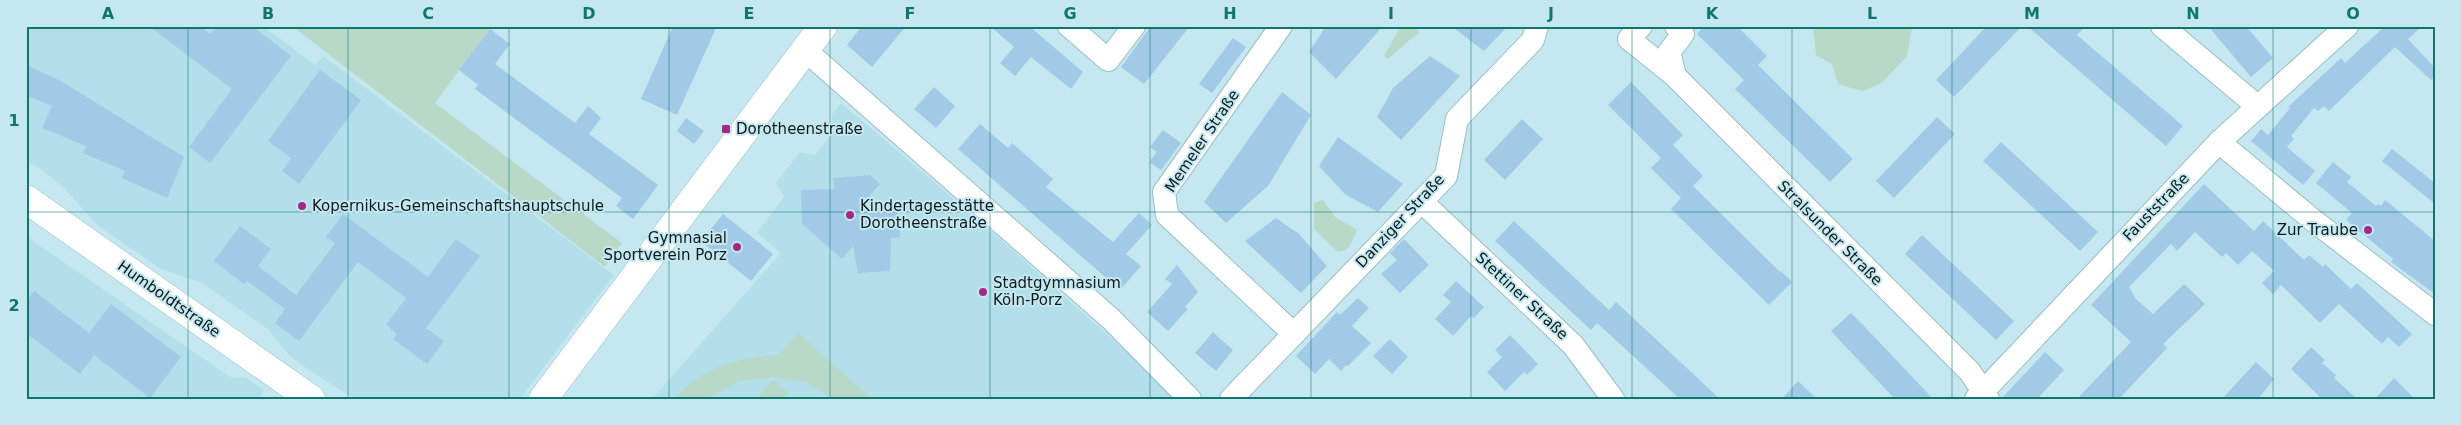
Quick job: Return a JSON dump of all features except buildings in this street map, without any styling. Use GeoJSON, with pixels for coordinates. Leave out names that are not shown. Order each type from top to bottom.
{"type":"FeatureCollection","features":[{"type":"Feature","properties":{"kind":"street"},"geometry":{"type":"LineString","coordinates":[[543,399],[822,26]]}},
{"type":"Feature","properties":{"kind":"street"},"geometry":{"type":"LineString","coordinates":[[1069,26],[1108,60],[1134,26]]}},
{"type":"Feature","properties":{"kind":"street","name":"Memeler Straße"},"geometry":{"type":"LineString","coordinates":[[1281,26],[1164,192],[1167,215],[1294,334]]}},
{"type":"Feature","properties":{"kind":"street","name":"Danziger Straße"},"geometry":{"type":"LineString","coordinates":[[1231,399],[1446,176],[1457,119],[1533,40],[1537,26]]}},
{"type":"Feature","properties":{"kind":"street","name":"Stralsunder Straße"},"geometry":{"type":"LineString","coordinates":[[1640,26],[1629,39],[1675,76],[1970,372],[1982,396]]}},
{"type":"Feature","properties":{"kind":"street"},"geometry":{"type":"LineString","coordinates":[[1675,76],[1669,52],[1683,34],[1676,26]]}},
{"type":"Feature","properties":{"kind":"street"},"geometry":{"type":"LineString","coordinates":[[2162,26],[2256,106]]}},
{"type":"Feature","properties":{"kind":"street","name":"Fauststraße"},"geometry":{"type":"LineString","coordinates":[[1982,396],[2219,142],[2256,106],[2347,26]]}},
{"type":"Feature","properties":{"kind":"street"},"geometry":{"type":"LineString","coordinates":[[805,50],[1111,319],[1190,399]]}},
{"type":"Feature","properties":{"kind":"street"},"geometry":{"type":"LineString","coordinates":[[2219,142],[2314,221],[2433,313]]}},
{"type":"Feature","properties":{"kind":"street","name":"Humboldtstraße"},"geometry":{"type":"LineString","coordinates":[[26,200],[311,399]]}},
{"type":"Feature","properties":{"kind":"street","name":"Stettiner Straße"},"geometry":{"type":"LineString","coordinates":[[1421,201],[1573,345],[1613,399]]}},
{"type":"Feature","properties":{"kind":"shaded area","name":"Kopernikus-Gemeinschaftshauptschule"},"geometry":{"type":"Polygon","coordinates":[[[26,26],[263,26],[315,65],[323,56],[614,275],[520,399],[355,399],[306,368],[289,355],[268,329],[202,283],[161,269],[97,225],[64,188],[38,167],[26,162],[26,26]]]}},
{"type":"Feature","properties":{"kind":"shaded area","name":"Stadtgymnasium Köln-Porz"},"geometry":{"type":"Polygon","coordinates":[[[841,103],[974,216],[1139,363],[1173,399],[652,399],[781,253],[757,233],[784,197],[776,183],[800,152],[815,155],[833,133],[832,114],[841,103]]]}},
{"type":"Feature","properties":{"kind":"shaded area"},"geometry":{"type":"Polygon","coordinates":[[[26,233],[33,241],[230,377],[246,378],[264,390],[259,399],[26,399],[26,233]]]}},
{"type":"Feature","properties":{"kind":"green space"},"geometry":{"type":"Polygon","coordinates":[[[292,26],[492,26],[435,103],[622,243],[605,267],[292,26]]]}},
{"type":"Feature","properties":{"kind":"green space"},"geometry":{"type":"Polygon","coordinates":[[[1401,26],[1414,26],[1419,32],[1388,59],[1384,56],[1401,26]]]}},
{"type":"Feature","properties":{"kind":"green space"},"geometry":{"type":"Polygon","coordinates":[[[1813,26],[1911,26],[1912,28],[1907,56],[1882,83],[1862,91],[1838,84],[1832,64],[1816,55],[1813,26]]]}},
{"type":"Feature","properties":{"kind":"green space"},"geometry":{"type":"Polygon","coordinates":[[[1323,200],[1335,217],[1357,230],[1350,245],[1342,251],[1338,252],[1314,229],[1314,203],[1323,200]]]}},
{"type":"Feature","properties":{"kind":"green space"},"geometry":{"type":"Polygon","coordinates":[[[798,333],[872,399],[834,399],[805,382],[771,377],[739,381],[707,399],[675,399],[697,379],[722,365],[750,358],[779,355],[798,333]]]}},
{"type":"Feature","properties":{"kind":"green space"},"geometry":{"type":"Polygon","coordinates":[[[773,380],[788,393],[783,399],[757,399],[773,380]]]}},
{"type":"Feature","properties":{"kind":"place","name":"Dorotheenstraße"},"geometry":{"type":"Point","coordinates":[726,129]}},
{"type":"Feature","properties":{"kind":"place","name":"Kopernikus-Gemeinschaftshauptschule"},"geometry":{"type":"Point","coordinates":[302,206]}},
{"type":"Feature","properties":{"kind":"place","name":"Kindertagesstätte Dorotheenstraße"},"geometry":{"type":"Point","coordinates":[850,215]}},
{"type":"Feature","properties":{"kind":"place","name":"Zur Traube"},"geometry":{"type":"Point","coordinates":[2368,230]}},
{"type":"Feature","properties":{"kind":"place","name":"Gymnasial Sportverein Porz"},"geometry":{"type":"Point","coordinates":[737,247]}},
{"type":"Feature","properties":{"kind":"place","name":"Stadtgymnasium Köln-Porz"},"geometry":{"type":"Point","coordinates":[983,292]}}]}
